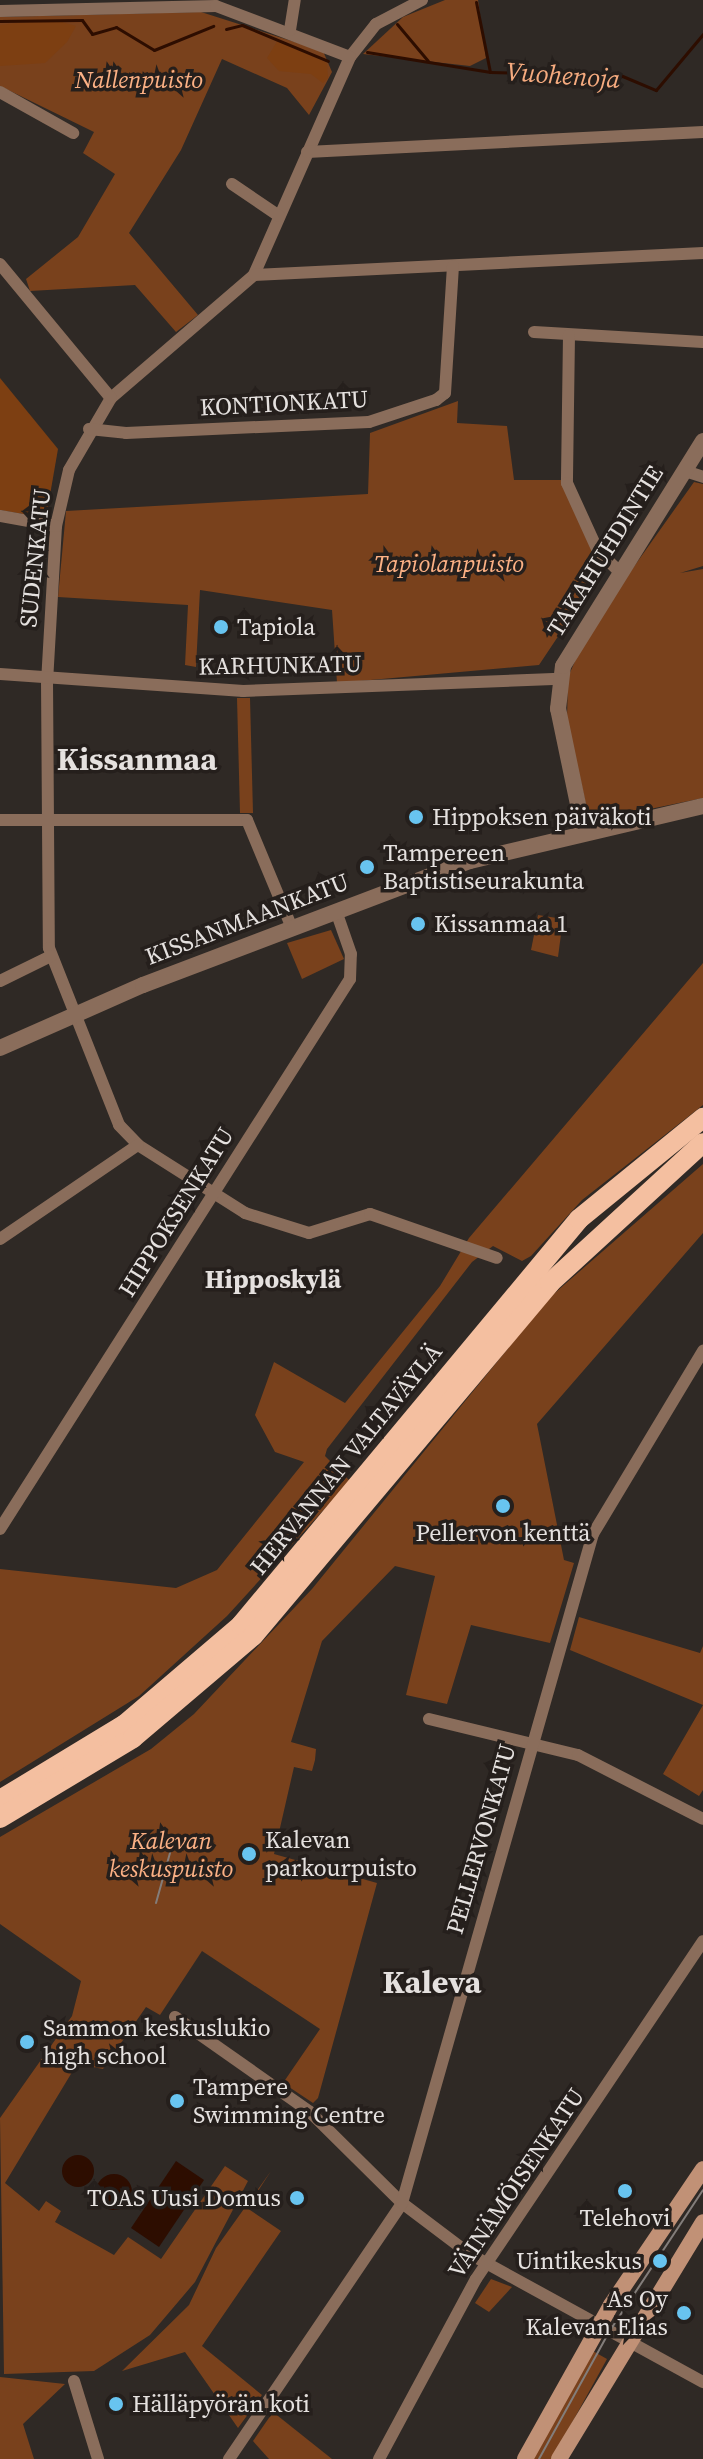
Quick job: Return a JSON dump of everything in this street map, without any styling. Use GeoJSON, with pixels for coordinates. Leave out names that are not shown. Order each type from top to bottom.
{"type":"FeatureCollection","features":[{"type":"Feature","properties":{"kind":"highway","name":"HERVANNAN VALTAVÄYLÄ"},"geometry":{"type":"LineString","coordinates":[[0,1800],[124,1725],[241,1625],[560,1240],[613,1187],[703,1118]]}},
{"type":"Feature","properties":{"kind":"highway","name":"HERVANNAN VALTAVÄYLÄ"},"geometry":{"type":"LineString","coordinates":[[0,1818],[133,1738],[253,1636],[550,1283],[703,1143]]}},
{"type":"Feature","properties":{"kind":"main road"},"geometry":{"type":"LineString","coordinates":[[525,2459],[599,2326],[703,2169]]}},
{"type":"Feature","properties":{"kind":"main road"},"geometry":{"type":"LineString","coordinates":[[559,2459],[625,2340],[703,2222]]}},
{"type":"Feature","properties":{"kind":"street"},"geometry":{"type":"LineString","coordinates":[[290,30],[295,0]]}},
{"type":"Feature","properties":{"kind":"street","name":"SUDENKATU"},"geometry":{"type":"LineString","coordinates":[[422,0],[376,24],[350,57],[254,275],[111,398],[89,429],[69,470],[56,526],[47,681],[51,956],[119,1125],[138,1145],[213,1195],[309,1233],[370,1214],[497,1258]]}},
{"type":"Feature","properties":{"kind":"street"},"geometry":{"type":"LineString","coordinates":[[0,11],[217,3],[290,30],[350,57]]}},
{"type":"Feature","properties":{"kind":"street"},"geometry":{"type":"LineString","coordinates":[[0,92],[73,133]]}},
{"type":"Feature","properties":{"kind":"street"},"geometry":{"type":"LineString","coordinates":[[307,152],[703,132]]}},
{"type":"Feature","properties":{"kind":"street"},"geometry":{"type":"LineString","coordinates":[[232,184],[279,216]]}},
{"type":"Feature","properties":{"kind":"street"},"geometry":{"type":"LineString","coordinates":[[254,275],[703,253]]}},
{"type":"Feature","properties":{"kind":"street"},"geometry":{"type":"LineString","coordinates":[[0,264],[111,398]]}},
{"type":"Feature","properties":{"kind":"street","name":"KONTIONKATU"},"geometry":{"type":"LineString","coordinates":[[89,429],[126,433],[369,422],[436,400],[445,393],[453,266]]}},
{"type":"Feature","properties":{"kind":"street"},"geometry":{"type":"LineString","coordinates":[[534,332],[703,342]]}},
{"type":"Feature","properties":{"kind":"street"},"geometry":{"type":"LineString","coordinates":[[569,335],[567,483],[598,551],[619,571]]}},
{"type":"Feature","properties":{"kind":"street","name":"TAKAHUHDINTIE"},"geometry":{"type":"LineString","coordinates":[[584,833],[558,709],[560,679],[574,640],[703,441]]}},
{"type":"Feature","properties":{"kind":"street"},"geometry":{"type":"LineString","coordinates":[[685,471],[703,477]]}},
{"type":"Feature","properties":{"kind":"street"},"geometry":{"type":"LineString","coordinates":[[0,516],[56,526]]}},
{"type":"Feature","properties":{"kind":"street","name":"KARHUNKATU"},"geometry":{"type":"LineString","coordinates":[[0,674],[47,681],[247,691],[560,679]]}},
{"type":"Feature","properties":{"kind":"street","name":"KISSANMAANKATU"},"geometry":{"type":"LineString","coordinates":[[0,1048],[74,1013],[470,861],[703,806]]}},
{"type":"Feature","properties":{"kind":"street"},"geometry":{"type":"LineString","coordinates":[[0,820],[247,820],[292,928]]}},
{"type":"Feature","properties":{"kind":"street","name":"HIPPOKSENKATU"},"geometry":{"type":"LineString","coordinates":[[0,1529],[351,976],[336,911]]}},
{"type":"Feature","properties":{"kind":"street"},"geometry":{"type":"LineString","coordinates":[[0,981],[51,956]]}},
{"type":"Feature","properties":{"kind":"street"},"geometry":{"type":"LineString","coordinates":[[0,1239],[138,1145]]}},
{"type":"Feature","properties":{"kind":"street","name":"PELLERVONKATU"},"geometry":{"type":"LineString","coordinates":[[229,2459],[402,2203],[593,1534],[703,1351]]}},
{"type":"Feature","properties":{"kind":"street"},"geometry":{"type":"LineString","coordinates":[[429,1719],[533,1742],[621,1772],[703,1819]]}},
{"type":"Feature","properties":{"kind":"street","name":"VÄINÄMÖISENKATU"},"geometry":{"type":"LineString","coordinates":[[379,2459],[488,2264],[703,1941]]}},
{"type":"Feature","properties":{"kind":"street"},"geometry":{"type":"LineString","coordinates":[[175,2017],[310,2112],[402,2203],[488,2264],[703,2382]]}},
{"type":"Feature","properties":{"kind":"street"},"geometry":{"type":"LineString","coordinates":[[74,2381],[98,2459]]}},
{"type":"Feature","properties":{"kind":"green space"},"geometry":{"type":"Polygon","coordinates":[[[445,0],[478,0],[486,58],[470,66],[363,54],[403,17],[445,0]]]}},
{"type":"Feature","properties":{"kind":"green space","name":"Nallenpuisto"},"geometry":{"type":"Polygon","coordinates":[[[201,12],[323,51],[332,72],[309,115],[287,88],[222,59],[181,150],[129,233],[198,315],[176,332],[135,285],[30,291],[26,279],[78,237],[115,174],[83,153],[94,132],[0,86],[0,17],[201,12]]]}},
{"type":"Feature","properties":{"kind":"green space","name":"Tapiolanpuisto"},"geometry":{"type":"Polygon","coordinates":[[[458,401],[457,423],[507,426],[514,480],[561,480],[603,569],[539,665],[337,683],[332,610],[200,590],[196,667],[185,665],[188,605],[58,597],[66,511],[368,494],[370,433],[458,401]]]}},
{"type":"Feature","properties":{"kind":"green space"},"geometry":{"type":"Polygon","coordinates":[[[694,482],[703,484],[703,566],[680,573],[703,569],[703,798],[597,820],[588,814],[567,719],[568,677],[589,630],[694,482]]]}},
{"type":"Feature","properties":{"kind":"green space"},"geometry":{"type":"Polygon","coordinates":[[[237,698],[250,698],[253,813],[240,813],[237,698]]]}},
{"type":"Feature","properties":{"kind":"green space"},"geometry":{"type":"Polygon","coordinates":[[[538,915],[563,919],[558,957],[531,950],[538,915]]]}},
{"type":"Feature","properties":{"kind":"green space"},"geometry":{"type":"Polygon","coordinates":[[[331,930],[344,959],[302,979],[287,943],[331,930]]]}},
{"type":"Feature","properties":{"kind":"green space"},"geometry":{"type":"Polygon","coordinates":[[[703,963],[703,1105],[582,1200],[531,1256],[522,1261],[493,1246],[472,1262],[327,1449],[325,1456],[350,1481],[227,1616],[139,1696],[0,1782],[0,1569],[176,1588],[217,1570],[304,1462],[275,1452],[255,1415],[274,1362],[345,1403],[440,1286],[469,1238],[703,963]]]}},
{"type":"Feature","properties":{"kind":"green space","name":"Kalevan keskuspuisto"},"geometry":{"type":"Polygon","coordinates":[[[703,1164],[703,1233],[537,1424],[564,1560],[574,1563],[550,1643],[471,1625],[447,1704],[406,1695],[435,1576],[395,1566],[322,1641],[291,1742],[316,1749],[315,1760],[312,1771],[294,1767],[274,1854],[377,1883],[318,2098],[313,2103],[283,2083],[320,2029],[202,1951],[160,2015],[146,2007],[103,2069],[77,2064],[5,2183],[39,2211],[46,2201],[61,2211],[55,2222],[114,2255],[128,2237],[161,2259],[225,2166],[248,2181],[195,2282],[150,2335],[94,2371],[4,2374],[0,2118],[72,2016],[81,1981],[0,1924],[0,1837],[151,1749],[194,1714],[312,1589],[549,1298],[703,1164]]]}},
{"type":"Feature","properties":{"kind":"green space"},"geometry":{"type":"Polygon","coordinates":[[[579,1617],[700,1653],[703,1646],[703,1705],[570,1650],[579,1617]]]}},
{"type":"Feature","properties":{"kind":"green space"},"geometry":{"type":"Polygon","coordinates":[[[703,1705],[703,1790],[699,1796],[663,1774],[703,1705]]]}},
{"type":"Feature","properties":{"kind":"green space"},"geometry":{"type":"Polygon","coordinates":[[[271,2171],[247,2208],[281,2231],[202,2346],[262,2395],[238,2428],[185,2352],[122,2371],[189,2305],[216,2248],[271,2171]]]}},
{"type":"Feature","properties":{"kind":"green space"},"geometry":{"type":"Polygon","coordinates":[[[491,2279],[512,2287],[489,2312],[475,2303],[491,2279]]]}},
{"type":"Feature","properties":{"kind":"green space"},"geometry":{"type":"Polygon","coordinates":[[[591,2350],[607,2359],[552,2459],[530,2459],[591,2350]]]}},
{"type":"Feature","properties":{"kind":"green space"},"geometry":{"type":"Polygon","coordinates":[[[0,2377],[65,2384],[23,2424],[34,2459],[0,2459],[0,2377]]]}},
{"type":"Feature","properties":{"kind":"green space"},"geometry":{"type":"Polygon","coordinates":[[[273,2412],[332,2459],[269,2459],[253,2441],[273,2412]]]}},
{"type":"Feature","properties":{"kind":"shaded area"},"geometry":{"type":"Polygon","coordinates":[[[51,19],[76,26],[67,42],[45,63],[0,66],[0,25],[51,19]]]}},
{"type":"Feature","properties":{"kind":"shaded area"},"geometry":{"type":"Polygon","coordinates":[[[278,40],[327,63],[328,78],[323,83],[311,74],[279,71],[267,58],[278,40]]]}},
{"type":"Feature","properties":{"kind":"shaded area"},"geometry":{"type":"Polygon","coordinates":[[[0,378],[58,449],[46,518],[0,510],[0,378]]]}},
{"type":"Feature","properties":{"kind":"shaded area"},"geometry":{"type":"Polygon","coordinates":[[[78,2155],[90,2159],[94,2171],[90,2183],[78,2187],[66,2183],[62,2171],[66,2159],[78,2155]]]}},
{"type":"Feature","properties":{"kind":"shaded area"},"geometry":{"type":"Polygon","coordinates":[[[176,2161],[204,2180],[159,2247],[131,2228],[176,2161]]]}},
{"type":"Feature","properties":{"kind":"shaded area"},"geometry":{"type":"Polygon","coordinates":[[[114,2174],[127,2179],[132,2192],[127,2205],[114,2210],[101,2205],[96,2192],[101,2179],[114,2174]]]}},
{"type":"Feature","properties":{"kind":"waterway"},"geometry":{"type":"LineString","coordinates":[[476,2],[490,72]]}},
{"type":"Feature","properties":{"kind":"waterway"},"geometry":{"type":"LineString","coordinates":[[0,21],[82,20],[92,34],[116,27],[154,50],[213,26]]}},
{"type":"Feature","properties":{"kind":"waterway"},"geometry":{"type":"LineString","coordinates":[[397,24],[428,61]]}},
{"type":"Feature","properties":{"kind":"waterway"},"geometry":{"type":"LineString","coordinates":[[226,29],[242,25],[328,61]]}},
{"type":"Feature","properties":{"kind":"waterway","name":"Vuohenoja"},"geometry":{"type":"LineString","coordinates":[[367,52],[490,72],[620,75],[656,90],[703,34]]}},
{"type":"Feature","properties":{"kind":"tram line"},"geometry":{"type":"LineString","coordinates":[[156,1903],[170,1853]]}},
{"type":"Feature","properties":{"kind":"tram line"},"geometry":{"type":"LineString","coordinates":[[539,2459],[609,2332],[703,2190]]}},
{"type":"Feature","properties":{"kind":"place","name":"Tapiola"},"geometry":{"type":"Point","coordinates":[221,627]}},
{"type":"Feature","properties":{"kind":"place","name":"Hippoksen päiväkoti"},"geometry":{"type":"Point","coordinates":[416,817]}},
{"type":"Feature","properties":{"kind":"place","name":"Tampereen Baptistiseurakunta"},"geometry":{"type":"Point","coordinates":[367,867]}},
{"type":"Feature","properties":{"kind":"place","name":"Kissanmaa 1"},"geometry":{"type":"Point","coordinates":[418,924]}},
{"type":"Feature","properties":{"kind":"place","name":"Pellervon kenttä"},"geometry":{"type":"Point","coordinates":[503,1506]}},
{"type":"Feature","properties":{"kind":"place","name":"Kalevan parkourpuisto"},"geometry":{"type":"Point","coordinates":[249,1854]}},
{"type":"Feature","properties":{"kind":"place","name":"Sammon keskuslukio high school"},"geometry":{"type":"Point","coordinates":[27,2042]}},
{"type":"Feature","properties":{"kind":"place","name":"Tampere Swimming Centre"},"geometry":{"type":"Point","coordinates":[177,2101]}},
{"type":"Feature","properties":{"kind":"place","name":"Telehovi"},"geometry":{"type":"Point","coordinates":[625,2191]}},
{"type":"Feature","properties":{"kind":"place","name":"TOAS Uusi Domus"},"geometry":{"type":"Point","coordinates":[297,2198]}},
{"type":"Feature","properties":{"kind":"place","name":"Uintikeskus"},"geometry":{"type":"Point","coordinates":[660,2261]}},
{"type":"Feature","properties":{"kind":"place","name":"As Oy Kalevan Elias"},"geometry":{"type":"Point","coordinates":[684,2313]}},
{"type":"Feature","properties":{"kind":"place","name":"Hälläpyörän koti"},"geometry":{"type":"Point","coordinates":[116,2404]}},
{"type":"Feature","properties":{"kind":"district","name":"Kissanmaa"},"geometry":{"type":"Point","coordinates":[137,759]}},
{"type":"Feature","properties":{"kind":"district","name":"Hipposkylä"},"geometry":{"type":"Point","coordinates":[273,1280]}},
{"type":"Feature","properties":{"kind":"district","name":"Kaleva"},"geometry":{"type":"Point","coordinates":[432,1982]}}]}
